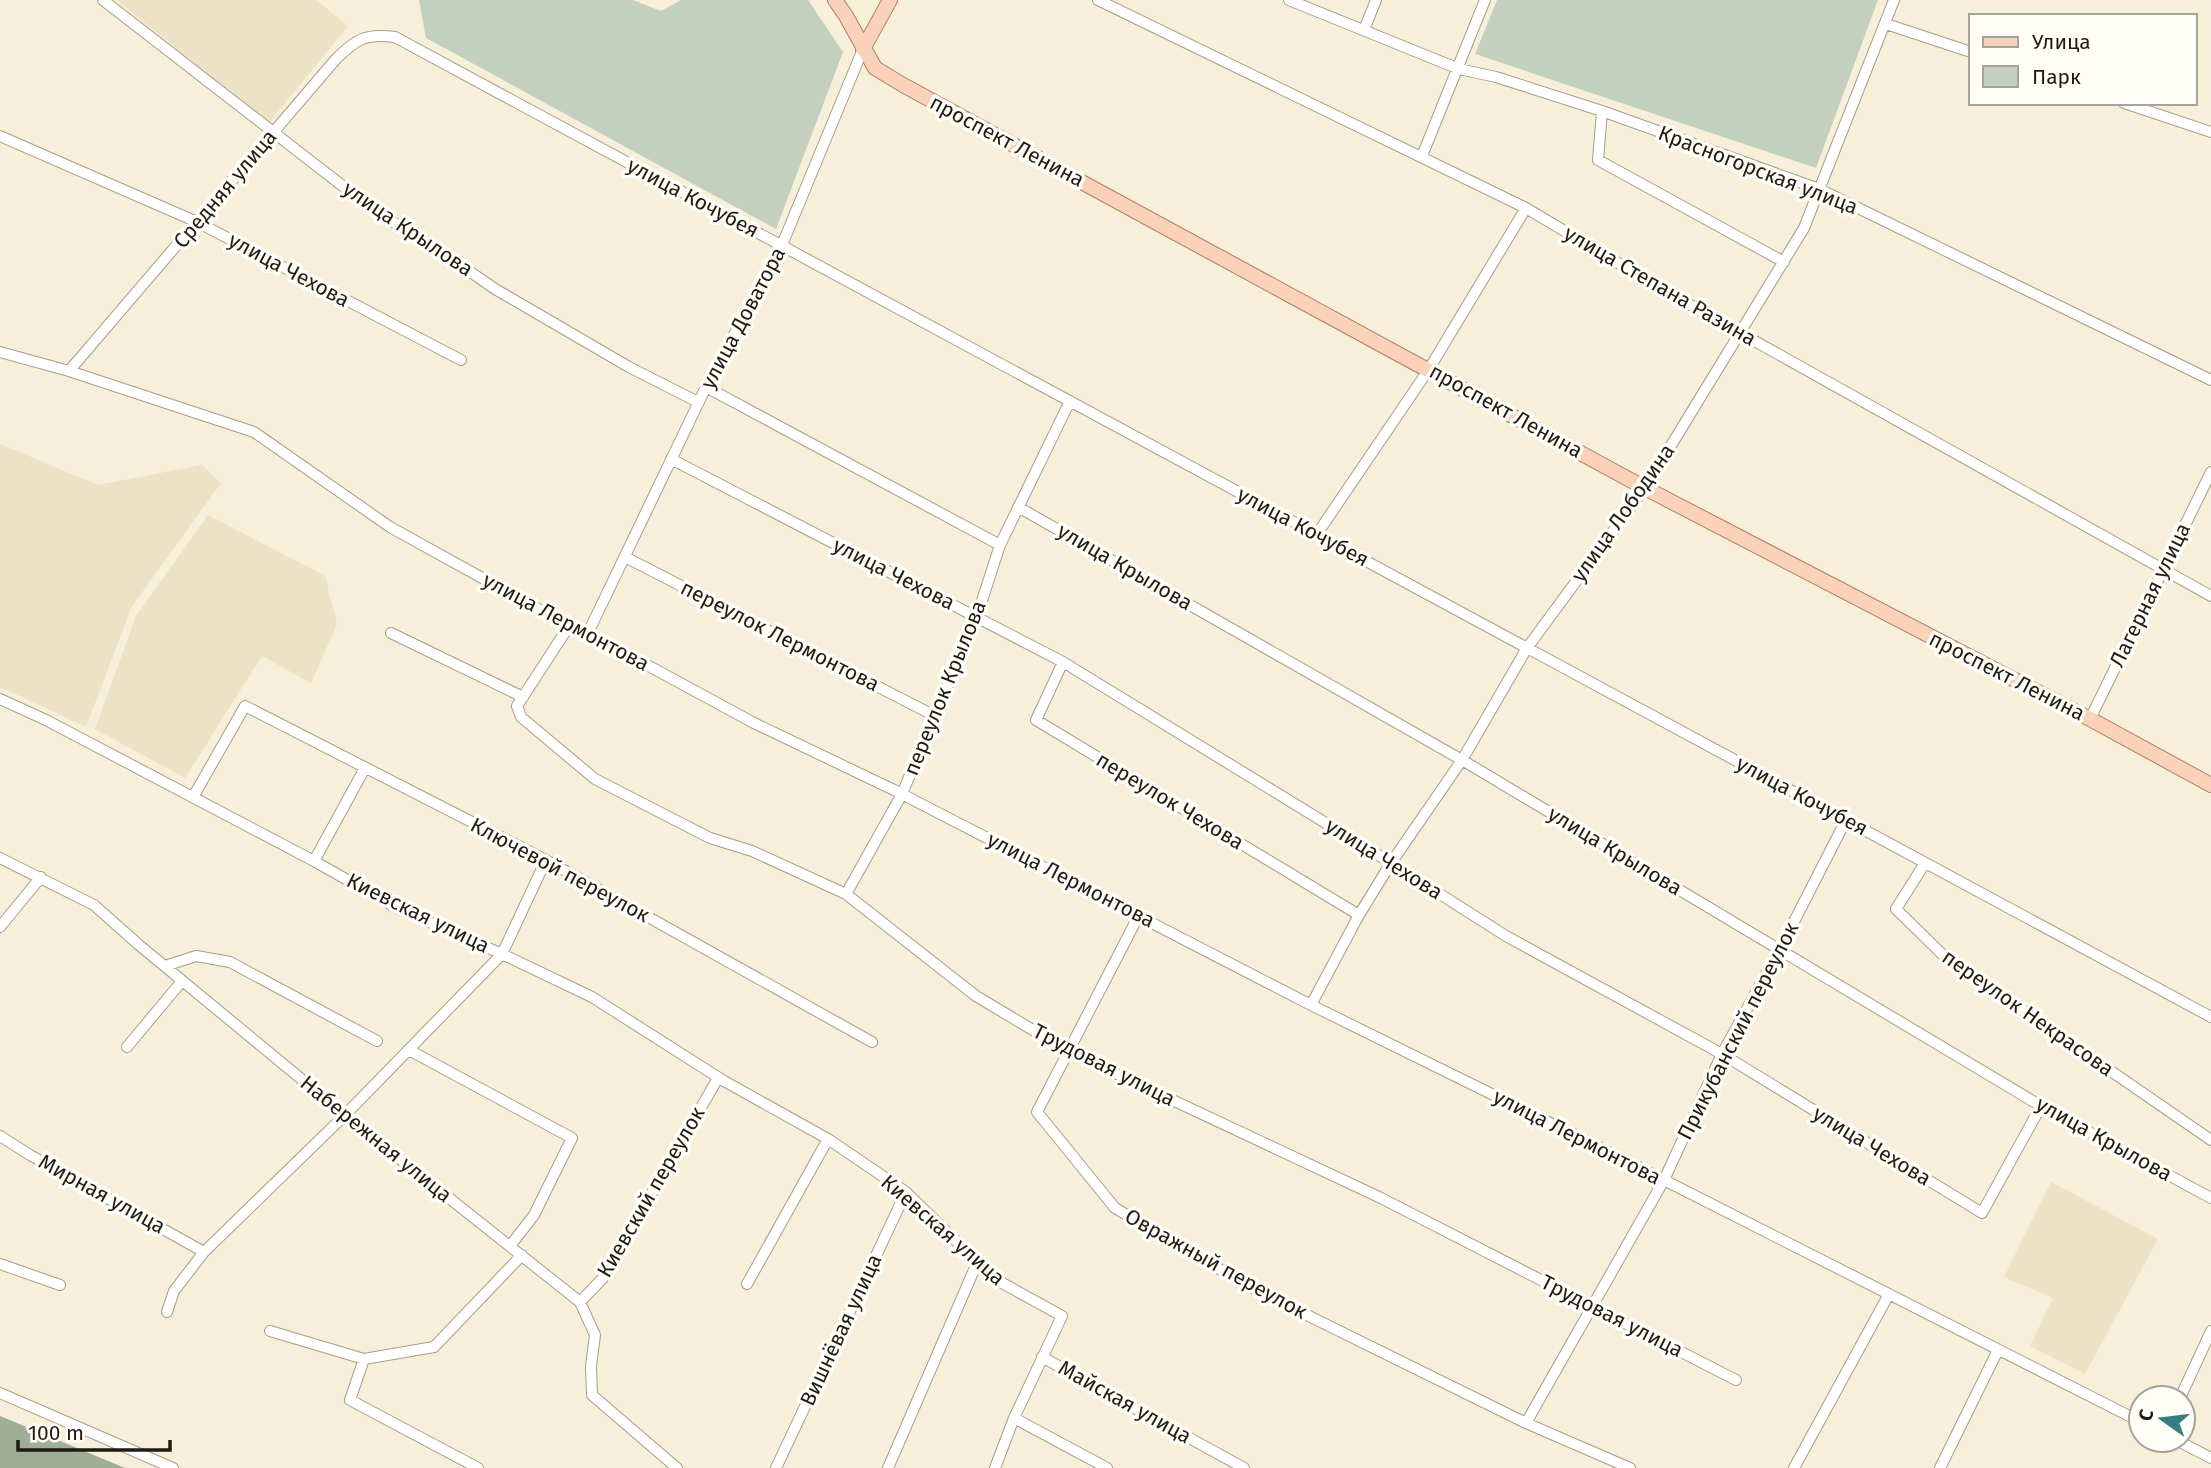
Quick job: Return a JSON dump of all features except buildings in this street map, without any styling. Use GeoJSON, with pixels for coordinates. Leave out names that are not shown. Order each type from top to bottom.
{"type":"FeatureCollection","features":[{"type":"Feature","properties":{"kind":"main road","name":"проспект Ленина"},"geometry":{"type":"LineString","coordinates":[[835,0],[875,68],[903,85],[1645,488],[2090,719],[2211,785]]}},
{"type":"Feature","properties":{"kind":"main road","name":"улица Доватора"},"geometry":{"type":"LineString","coordinates":[[863,49],[890,0]]}},
{"type":"Feature","properties":{"kind":"street","name":"улица Крылова"},"geometry":{"type":"LineString","coordinates":[[103,0],[380,215],[417,235],[495,289],[629,367],[698,402]]}},
{"type":"Feature","properties":{"kind":"street","name":"улица Степана Разина"},"geometry":{"type":"LineString","coordinates":[[1098,0],[1526,208],[1658,287],[2211,596]]}},
{"type":"Feature","properties":{"kind":"street","name":"Красногорская улица"},"geometry":{"type":"LineString","coordinates":[[1289,0],[1459,69],[1496,77],[1602,111],[1819,189],[2211,380]]}},
{"type":"Feature","properties":{"kind":"street"},"geometry":{"type":"LineString","coordinates":[[1364,30],[1376,0]]}},
{"type":"Feature","properties":{"kind":"street"},"geometry":{"type":"LineString","coordinates":[[1422,156],[1485,0]]}},
{"type":"Feature","properties":{"kind":"street","name":"улица Лободина"},"geometry":{"type":"LineString","coordinates":[[1311,1004],[1359,915],[1391,863],[1462,760],[1527,648],[1645,488],[1804,229],[1894,0]]}},
{"type":"Feature","properties":{"kind":"street"},"geometry":{"type":"LineString","coordinates":[[1886,24],[1969,51]]}},
{"type":"Feature","properties":{"kind":"street","name":"Средняя улица"},"geometry":{"type":"LineString","coordinates":[[69,371],[335,59],[351,44],[365,37],[395,37]]}},
{"type":"Feature","properties":{"kind":"street","name":"улица Кочубея"},"geometry":{"type":"LineString","coordinates":[[395,37],[2211,1017]]}},
{"type":"Feature","properties":{"kind":"street","name":"улица Доватора"},"geometry":{"type":"LineString","coordinates":[[588,633],[698,402],[782,245],[863,49]]}},
{"type":"Feature","properties":{"kind":"street"},"geometry":{"type":"LineString","coordinates":[[2130,105],[2211,132]]}},
{"type":"Feature","properties":{"kind":"street"},"geometry":{"type":"LineString","coordinates":[[1602,111],[1598,160],[1784,262]]}},
{"type":"Feature","properties":{"kind":"street","name":"улица Чехова"},"geometry":{"type":"LineString","coordinates":[[0,136],[197,222],[461,360]]}},
{"type":"Feature","properties":{"kind":"street"},"geometry":{"type":"LineString","coordinates":[[1317,534],[1429,369],[1526,208]]}},
{"type":"Feature","properties":{"kind":"street","name":"улица Лермонтова"},"geometry":{"type":"LineString","coordinates":[[0,352],[69,371],[254,432],[390,527],[569,626],[588,633],[754,723],[902,794],[1311,1004],[2127,1415]]}},
{"type":"Feature","properties":{"kind":"street"},"geometry":{"type":"LineString","coordinates":[[706,387],[1000,545]]}},
{"type":"Feature","properties":{"kind":"street","name":"переулок Крылова"},"geometry":{"type":"LineString","coordinates":[[846,894],[902,794],[976,617],[1000,545],[1070,401]]}},
{"type":"Feature","properties":{"kind":"street","name":"улица Чехова"},"geometry":{"type":"LineString","coordinates":[[671,459],[1063,662],[1506,936],[1721,1054],[1982,1213],[2041,1106]]}},
{"type":"Feature","properties":{"kind":"street","name":"Лагерная улица"},"geometry":{"type":"LineString","coordinates":[[2090,719],[2211,472]]}},
{"type":"Feature","properties":{"kind":"street","name":"улица Крылова"},"geometry":{"type":"LineString","coordinates":[[1018,507],[1462,760],[2041,1106],[2211,1198]]}},
{"type":"Feature","properties":{"kind":"street","name":"переулок Лермонтова"},"geometry":{"type":"LineString","coordinates":[[625,557],[935,716]]}},
{"type":"Feature","properties":{"kind":"street"},"geometry":{"type":"LineString","coordinates":[[391,633],[523,696],[569,626]]}},
{"type":"Feature","properties":{"kind":"street","name":"переулок Чехова"},"geometry":{"type":"LineString","coordinates":[[1063,662],[1036,720],[1359,915]]}},
{"type":"Feature","properties":{"kind":"street","name":"Трудовая улица"},"geometry":{"type":"LineString","coordinates":[[523,696],[517,706],[521,717],[595,779],[710,838],[752,851],[846,894],[976,996],[1068,1051],[1381,1198],[1736,1380]]}},
{"type":"Feature","properties":{"kind":"street","name":"Киевская улица"},"geometry":{"type":"LineString","coordinates":[[0,699],[47,720],[395,906],[592,998],[718,1078],[828,1139],[906,1192],[995,1279],[1062,1316],[1014,1418],[995,1468]]}},
{"type":"Feature","properties":{"kind":"street","name":"Ключевой переулок"},"geometry":{"type":"LineString","coordinates":[[193,797],[245,706],[546,860],[872,1042]]}},
{"type":"Feature","properties":{"kind":"street"},"geometry":{"type":"LineString","coordinates":[[314,861],[365,768]]}},
{"type":"Feature","properties":{"kind":"street","name":"Прикубанский переулок"},"geometry":{"type":"LineString","coordinates":[[1526,1423],[1664,1180],[1721,1054],[1780,949],[1846,820]]}},
{"type":"Feature","properties":{"kind":"street","name":"Набережная улица"},"geometry":{"type":"LineString","coordinates":[[0,858],[93,905],[345,1115],[580,1302],[596,1335],[591,1366],[592,1395],[677,1468]]}},
{"type":"Feature","properties":{"kind":"street"},"geometry":{"type":"LineString","coordinates":[[167,1312],[174,1291],[204,1251],[345,1115],[502,954],[546,860]]}},
{"type":"Feature","properties":{"kind":"street","name":"переулок Некрасова"},"geometry":{"type":"LineString","coordinates":[[1925,863],[1896,909],[1944,956],[2211,1140]]}},
{"type":"Feature","properties":{"kind":"street"},"geometry":{"type":"LineString","coordinates":[[0,927],[41,877]]}},
{"type":"Feature","properties":{"kind":"street","name":"Овражный переулок"},"geometry":{"type":"LineString","coordinates":[[1139,915],[1037,1112],[1115,1208],[1250,1287],[1526,1423],[1630,1468]]}},
{"type":"Feature","properties":{"kind":"street"},"geometry":{"type":"LineString","coordinates":[[164,966],[196,956],[230,962],[377,1041]]}},
{"type":"Feature","properties":{"kind":"street"},"geometry":{"type":"LineString","coordinates":[[127,1047],[182,981]]}},
{"type":"Feature","properties":{"kind":"street"},"geometry":{"type":"LineString","coordinates":[[409,1050],[572,1138],[534,1215],[510,1246]]}},
{"type":"Feature","properties":{"kind":"street","name":"Киевский переулок"},"geometry":{"type":"LineString","coordinates":[[580,1302],[603,1278],[718,1078]]}},
{"type":"Feature","properties":{"kind":"street","name":"Мирная улица"},"geometry":{"type":"LineString","coordinates":[[0,1136],[204,1251]]}},
{"type":"Feature","properties":{"kind":"street"},"geometry":{"type":"LineString","coordinates":[[747,1284],[828,1139]]}},
{"type":"Feature","properties":{"kind":"street","name":"Вишнёвая улица"},"geometry":{"type":"LineString","coordinates":[[776,1468],[906,1192]]}},
{"type":"Feature","properties":{"kind":"street"},"geometry":{"type":"LineString","coordinates":[[270,1331],[364,1359],[434,1347],[522,1255]]}},
{"type":"Feature","properties":{"kind":"street"},"geometry":{"type":"LineString","coordinates":[[888,1468],[977,1263]]}},
{"type":"Feature","properties":{"kind":"street"},"geometry":{"type":"LineString","coordinates":[[0,1264],[60,1285]]}},
{"type":"Feature","properties":{"kind":"street"},"geometry":{"type":"LineString","coordinates":[[1794,1468],[1889,1294]]}},
{"type":"Feature","properties":{"kind":"street"},"geometry":{"type":"LineString","coordinates":[[2186,1384],[2211,1331]]}},
{"type":"Feature","properties":{"kind":"street"},"geometry":{"type":"LineString","coordinates":[[1940,1468],[1998,1350]]}},
{"type":"Feature","properties":{"kind":"street","name":"Майская улица"},"geometry":{"type":"LineString","coordinates":[[1042,1357],[1244,1468]]}},
{"type":"Feature","properties":{"kind":"street"},"geometry":{"type":"LineString","coordinates":[[364,1359],[350,1400],[478,1468]]}},
{"type":"Feature","properties":{"kind":"street"},"geometry":{"type":"LineString","coordinates":[[0,1393],[173,1468]]}},
{"type":"Feature","properties":{"kind":"street"},"geometry":{"type":"LineString","coordinates":[[1014,1418],[1107,1468]]}},
{"type":"Feature","properties":{"kind":"shaded area"},"geometry":{"type":"Polygon","coordinates":[[[117,0],[316,0],[348,26],[268,124],[117,0]]]}},
{"type":"Feature","properties":{"kind":"shaded area"},"geometry":{"type":"Polygon","coordinates":[[[0,444],[98,485],[202,465],[221,483],[132,606],[86,727],[0,687],[0,444]]]}},
{"type":"Feature","properties":{"kind":"shaded area"},"geometry":{"type":"Polygon","coordinates":[[[208,515],[325,576],[337,624],[311,683],[262,656],[185,778],[95,729],[136,616],[208,515]]]}},
{"type":"Feature","properties":{"kind":"shaded area"},"geometry":{"type":"Polygon","coordinates":[[[2051,1182],[2158,1239],[2085,1374],[2030,1346],[2053,1298],[2004,1277],[2051,1182]]]}},
{"type":"Feature","properties":{"kind":"green space"},"geometry":{"type":"Polygon","coordinates":[[[419,0],[633,0],[661,11],[681,0],[808,0],[843,52],[776,229],[426,38],[419,0]]]}},
{"type":"Feature","properties":{"kind":"green space"},"geometry":{"type":"Polygon","coordinates":[[[1497,0],[1878,0],[1816,168],[1475,54],[1497,0]]]}},
{"type":"Feature","properties":{"kind":"green space"},"geometry":{"type":"Polygon","coordinates":[[[0,1416],[125,1468],[0,1468],[0,1416]]]}}]}
